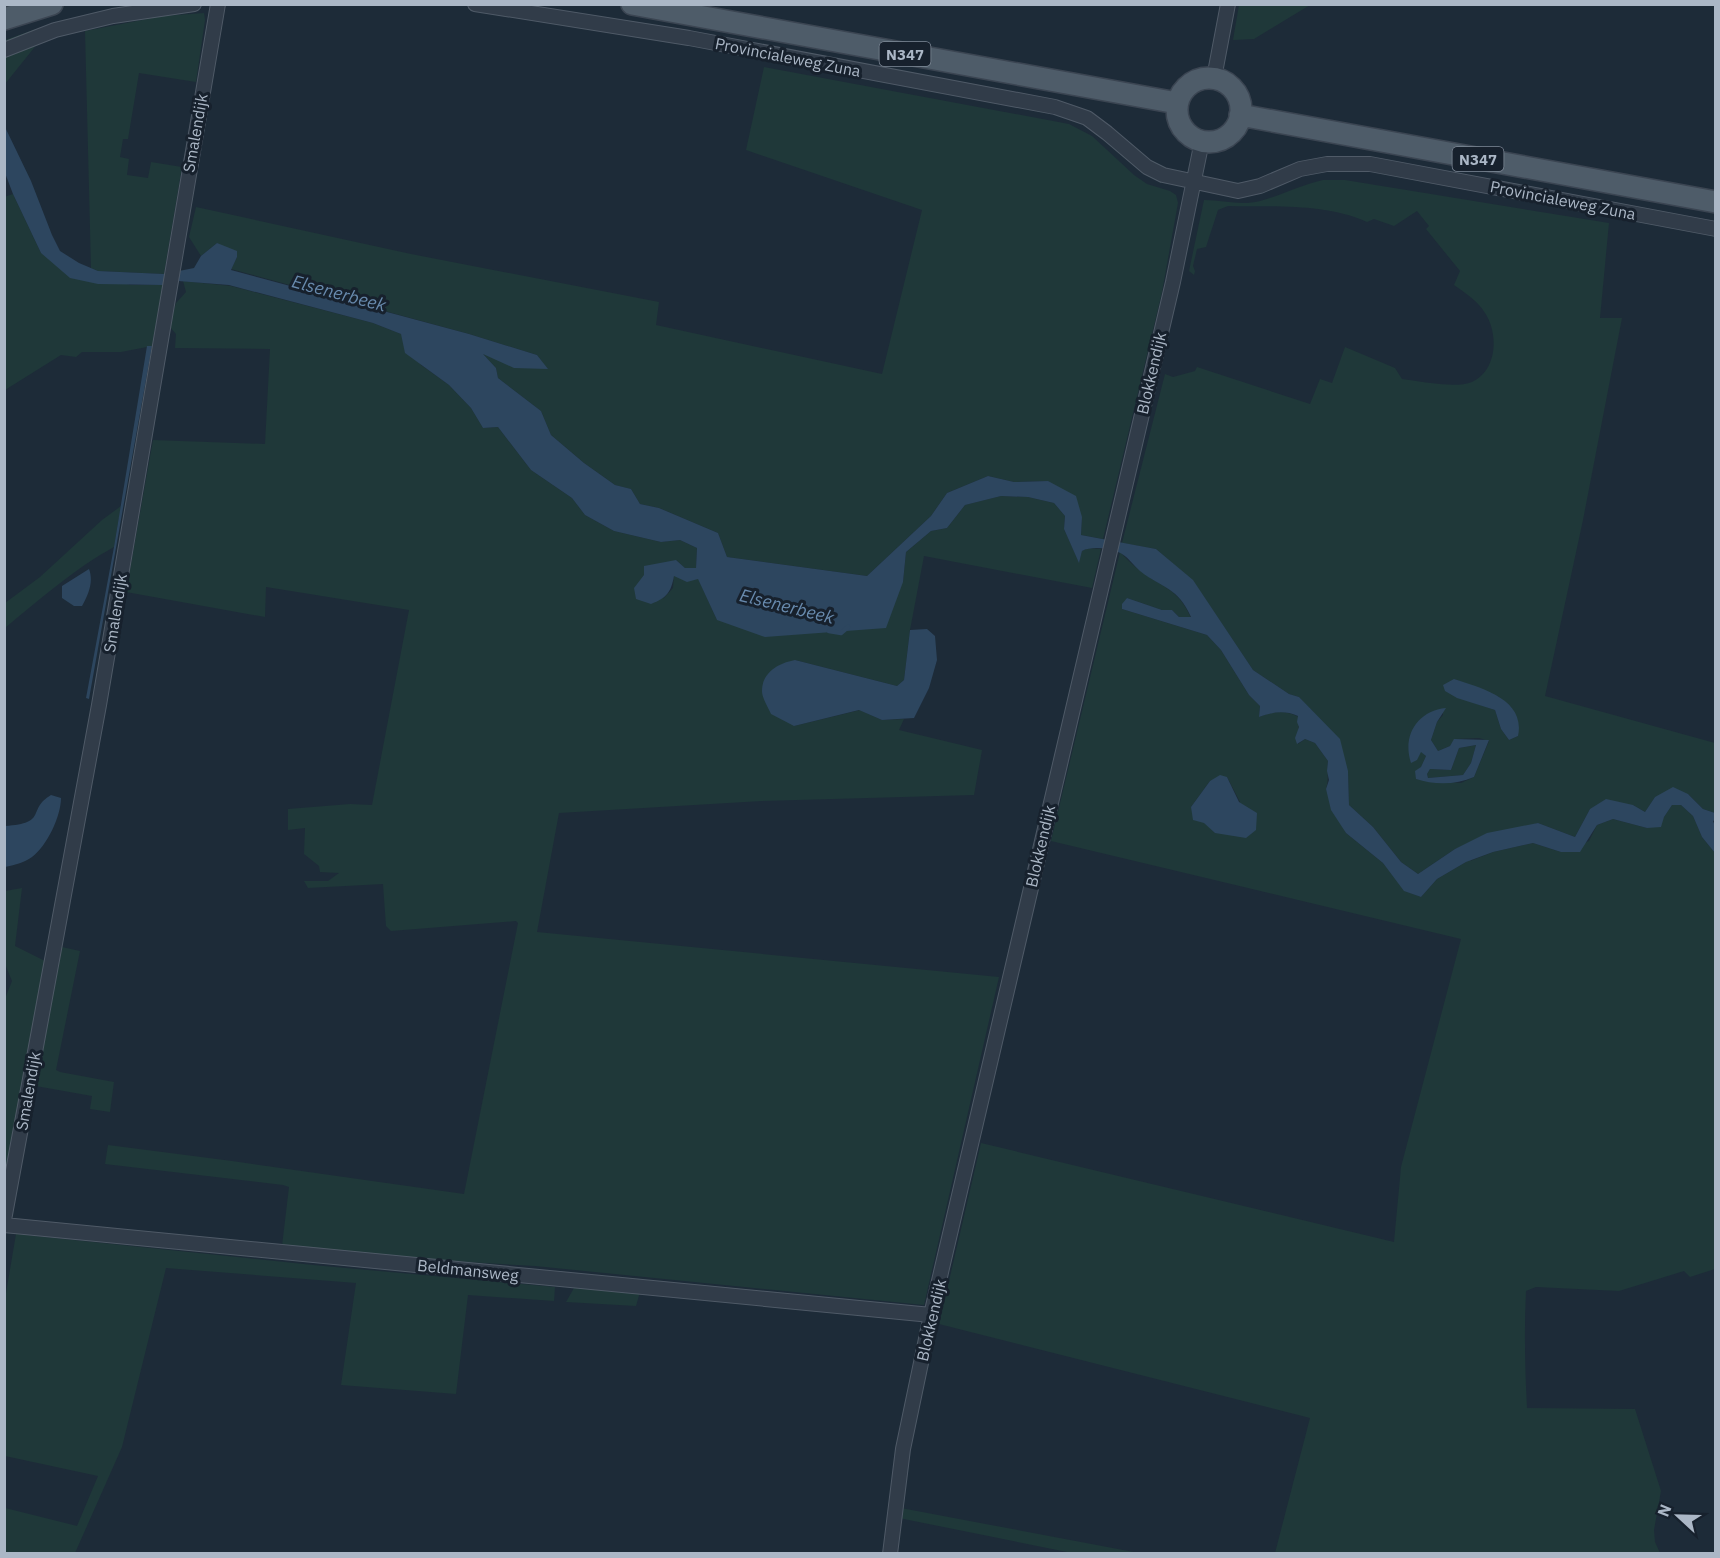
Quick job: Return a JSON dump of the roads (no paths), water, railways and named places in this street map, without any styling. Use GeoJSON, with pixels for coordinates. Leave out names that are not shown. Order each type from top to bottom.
{"type":"FeatureCollection","features":[{"type":"Feature","properties":{"kind":"main road"},"geometry":{"type":"LineString","coordinates":[[4,19],[52,4]]}},
{"type":"Feature","properties":{"kind":"main road","name":"Provincialeweg Zuna"},"geometry":{"type":"LineString","coordinates":[[632,4],[1177,103]]}},
{"type":"Feature","properties":{"kind":"main road"},"geometry":{"type":"LineString","coordinates":[[1200,78],[1214,78],[1227,83],[1234,89],[1240,100],[1240,115],[1234,129],[1225,138],[1213,142],[1202,141],[1183,130],[1177,116],[1177,103],[1187,86],[1200,78]]}},
{"type":"Feature","properties":{"kind":"main road","name":"Provincialeweg Zuna"},"geometry":{"type":"LineString","coordinates":[[1240,115],[1716,202]]}},
{"type":"Feature","properties":{"kind":"street"},"geometry":{"type":"LineString","coordinates":[[4,50],[55,30],[113,16],[194,4]]}},
{"type":"Feature","properties":{"kind":"street","name":"Smalendijk"},"geometry":{"type":"LineString","coordinates":[[4,1220],[99,705],[218,4]]}},
{"type":"Feature","properties":{"kind":"street","name":"Provincialeweg Zuna"},"geometry":{"type":"LineString","coordinates":[[475,4],[689,38],[1055,107],[1087,118],[1147,168],[1193,183],[1238,191],[1260,186],[1300,169],[1327,164],[1370,164],[1716,229]]}},
{"type":"Feature","properties":{"kind":"street"},"geometry":{"type":"LineString","coordinates":[[1214,78],[1228,4]]}},
{"type":"Feature","properties":{"kind":"street","name":"Blokkendijk"},"geometry":{"type":"LineString","coordinates":[[890,1554],[903,1449],[931,1315],[1173,282],[1202,141]]}},
{"type":"Feature","properties":{"kind":"street","name":"Beldmansweg"},"geometry":{"type":"LineString","coordinates":[[4,1225],[931,1315]]}},
{"type":"Feature","properties":{"kind":"water"},"geometry":{"type":"Polygon","coordinates":[[[4,125],[31,181],[60,251],[79,263],[98,271],[164,274],[194,268],[201,256],[217,243],[237,251],[237,257],[231,270],[469,334],[537,355],[548,369],[514,368],[483,354],[496,368],[498,378],[541,411],[551,435],[584,463],[615,485],[631,489],[640,504],[659,508],[718,533],[727,557],[867,576],[931,516],[947,493],[988,476],[1014,482],[1048,481],[1076,496],[1082,517],[1081,535],[1156,549],[1193,580],[1253,670],[1289,694],[1299,697],[1340,739],[1348,771],[1349,805],[1373,827],[1401,862],[1418,874],[1455,849],[1487,833],[1538,823],[1575,837],[1590,809],[1606,799],[1633,805],[1645,812],[1655,797],[1673,787],[1688,794],[1703,809],[1715,813],[1713,821],[1715,853],[1702,837],[1693,816],[1681,805],[1672,805],[1661,827],[1647,828],[1613,819],[1597,825],[1580,852],[1561,852],[1533,843],[1493,852],[1466,862],[1437,879],[1421,897],[1404,891],[1383,863],[1346,833],[1331,810],[1326,789],[1329,780],[1328,761],[1315,743],[1305,739],[1297,744],[1295,738],[1299,727],[1298,716],[1278,712],[1259,717],[1260,706],[1249,695],[1221,650],[1207,635],[1122,609],[1122,604],[1127,598],[1162,610],[1172,610],[1179,617],[1191,617],[1175,594],[1140,571],[1121,553],[1105,549],[1086,549],[1082,551],[1079,563],[1064,529],[1065,516],[1054,503],[1028,497],[1001,496],[965,505],[947,528],[931,531],[906,552],[903,582],[886,628],[765,637],[717,620],[698,579],[687,582],[674,576],[670,590],[665,597],[651,604],[636,599],[634,588],[644,575],[644,566],[676,560],[685,568],[696,568],[697,548],[680,540],[661,542],[614,531],[585,515],[572,498],[531,470],[498,427],[483,428],[471,408],[449,385],[405,353],[401,334],[373,323],[229,285],[178,281],[163,285],[98,284],[70,278],[41,253],[13,194],[5,173],[4,125]]]}},
{"type":"Feature","properties":{"kind":"water"},"geometry":{"type":"Polygon","coordinates":[[[147,346],[152,346],[89,699],[86,698],[114,547],[147,346]]]}},
{"type":"Feature","properties":{"kind":"water"},"geometry":{"type":"Polygon","coordinates":[[[89,569],[91,584],[88,593],[82,606],[74,606],[62,598],[62,586],[89,569]]]}},
{"type":"Feature","properties":{"kind":"water"},"geometry":{"type":"Polygon","coordinates":[[[927,629],[935,636],[937,660],[929,688],[914,718],[882,720],[859,710],[794,726],[771,714],[763,697],[763,684],[768,674],[783,663],[795,660],[897,686],[904,680],[910,630],[927,629]]]}},
{"type":"Feature","properties":{"kind":"water"},"geometry":{"type":"Polygon","coordinates":[[[1454,679],[1488,691],[1508,704],[1519,723],[1518,736],[1509,740],[1501,729],[1495,710],[1457,698],[1445,691],[1443,685],[1454,679]]]}},
{"type":"Feature","properties":{"kind":"water"},"geometry":{"type":"Polygon","coordinates":[[[1446,708],[1437,722],[1431,740],[1438,751],[1450,746],[1454,739],[1489,740],[1474,777],[1460,782],[1445,783],[1416,779],[1415,771],[1421,767],[1426,756],[1421,752],[1417,760],[1411,763],[1410,735],[1420,720],[1436,710],[1446,708]],[[1476,745],[1459,748],[1451,770],[1430,769],[1427,774],[1428,778],[1463,775],[1471,763],[1476,745]]]}},
{"type":"Feature","properties":{"kind":"water"},"geometry":{"type":"Polygon","coordinates":[[[1220,775],[1227,777],[1239,802],[1257,813],[1256,830],[1246,838],[1215,833],[1204,823],[1193,820],[1191,807],[1210,781],[1220,775]]]}},
{"type":"Feature","properties":{"kind":"water"},"geometry":{"type":"Polygon","coordinates":[[[51,795],[61,798],[59,813],[43,846],[32,857],[5,867],[5,826],[32,819],[39,806],[51,795]]]}},
{"type":"Feature","properties":{"kind":"waterway","name":"Elsenerbeek"},"geometry":{"type":"LineString","coordinates":[[829,631],[841,633],[848,627]]}}]}
